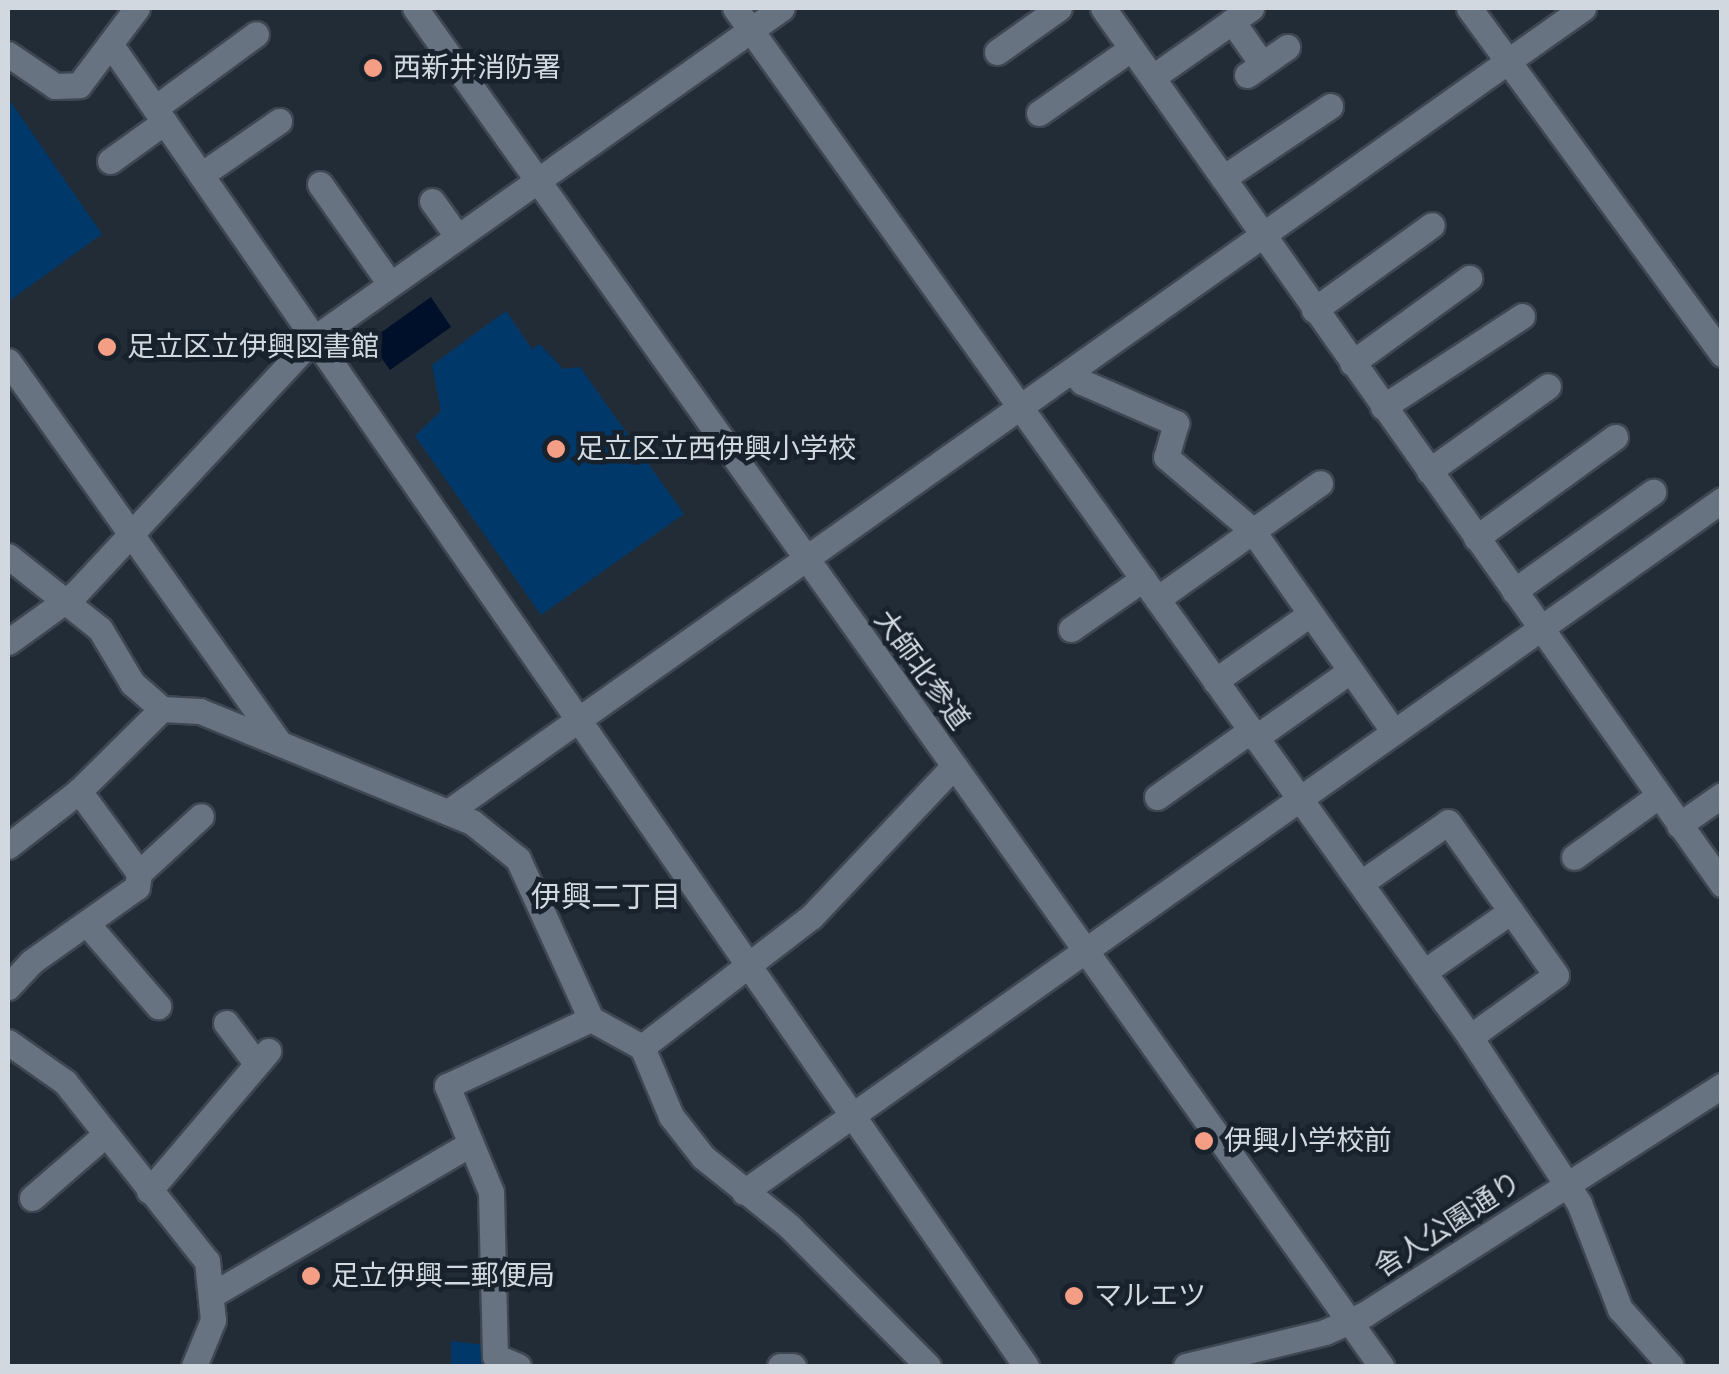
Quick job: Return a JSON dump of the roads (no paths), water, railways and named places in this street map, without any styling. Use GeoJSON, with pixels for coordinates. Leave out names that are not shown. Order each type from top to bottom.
{"type":"FeatureCollection","features":[{"type":"Feature","properties":{"kind":"street"},"geometry":{"type":"LineString","coordinates":[[8,54],[66,88],[86,78],[137,8]]}},
{"type":"Feature","properties":{"kind":"street","name":"大師北参道"},"geometry":{"type":"LineString","coordinates":[[415,8],[1381,1366]]}},
{"type":"Feature","properties":{"kind":"street"},"geometry":{"type":"LineString","coordinates":[[734,8],[1470,1037],[1568,1184],[1620,1309],[1671,1366]]}},
{"type":"Feature","properties":{"kind":"street"},"geometry":{"type":"LineString","coordinates":[[8,642],[65,600],[130,538],[312,340],[782,8]]}},
{"type":"Feature","properties":{"kind":"street"},"geometry":{"type":"LineString","coordinates":[[998,52],[1059,8]]}},
{"type":"Feature","properties":{"kind":"street"},"geometry":{"type":"LineString","coordinates":[[1103,8],[1722,884]]}},
{"type":"Feature","properties":{"kind":"street"},"geometry":{"type":"LineString","coordinates":[[1470,8],[1722,354]]}},
{"type":"Feature","properties":{"kind":"street"},"geometry":{"type":"LineString","coordinates":[[451,809],[1584,8]]}},
{"type":"Feature","properties":{"kind":"street"},"geometry":{"type":"LineString","coordinates":[[1153,78],[1241,14],[1254,70],[1287,47]]}},
{"type":"Feature","properties":{"kind":"street"},"geometry":{"type":"LineString","coordinates":[[110,161],[256,34]]}},
{"type":"Feature","properties":{"kind":"street"},"geometry":{"type":"LineString","coordinates":[[111,45],[1026,1366]]}},
{"type":"Feature","properties":{"kind":"street"},"geometry":{"type":"LineString","coordinates":[[1038,113],[1132,48]]}},
{"type":"Feature","properties":{"kind":"street"},"geometry":{"type":"LineString","coordinates":[[1223,178],[1330,106]]}},
{"type":"Feature","properties":{"kind":"street"},"geometry":{"type":"LineString","coordinates":[[201,175],[279,121]]}},
{"type":"Feature","properties":{"kind":"street"},"geometry":{"type":"LineString","coordinates":[[320,184],[390,284]]}},
{"type":"Feature","properties":{"kind":"street"},"geometry":{"type":"LineString","coordinates":[[432,201],[457,236]]}},
{"type":"Feature","properties":{"kind":"street"},"geometry":{"type":"LineString","coordinates":[[1314,310],[1432,225]]}},
{"type":"Feature","properties":{"kind":"street"},"geometry":{"type":"LineString","coordinates":[[1352,362],[1469,278]]}},
{"type":"Feature","properties":{"kind":"street"},"geometry":{"type":"LineString","coordinates":[[1383,408],[1522,316]]}},
{"type":"Feature","properties":{"kind":"street"},"geometry":{"type":"LineString","coordinates":[[8,361],[279,743]]}},
{"type":"Feature","properties":{"kind":"street"},"geometry":{"type":"LineString","coordinates":[[1072,371],[1082,382],[1176,423],[1166,457],[1252,530],[1394,732]]}},
{"type":"Feature","properties":{"kind":"street"},"geometry":{"type":"LineString","coordinates":[[1429,471],[1548,386]]}},
{"type":"Feature","properties":{"kind":"street"},"geometry":{"type":"LineString","coordinates":[[1476,538],[1615,437]]}},
{"type":"Feature","properties":{"kind":"street"},"geometry":{"type":"LineString","coordinates":[[1070,629],[1150,589],[1252,530],[1320,483]]}},
{"type":"Feature","properties":{"kind":"street"},"geometry":{"type":"LineString","coordinates":[[1514,591],[1652,492]]}},
{"type":"Feature","properties":{"kind":"street"},"geometry":{"type":"LineString","coordinates":[[744,1192],[1722,500]]}},
{"type":"Feature","properties":{"kind":"street"},"geometry":{"type":"LineString","coordinates":[[8,556],[100,629],[132,683],[162,709],[200,711],[451,809],[518,859],[591,1019],[642,1046],[671,1116],[703,1158],[788,1226],[928,1366]]}},
{"type":"Feature","properties":{"kind":"street"},"geometry":{"type":"LineString","coordinates":[[1215,681],[1310,614]]}},
{"type":"Feature","properties":{"kind":"street"},"geometry":{"type":"LineString","coordinates":[[1157,797],[1350,671]]}},
{"type":"Feature","properties":{"kind":"street"},"geometry":{"type":"LineString","coordinates":[[8,846],[79,791],[162,709]]}},
{"type":"Feature","properties":{"kind":"street"},"geometry":{"type":"LineString","coordinates":[[642,1046],[811,917],[954,766]]}},
{"type":"Feature","properties":{"kind":"street"},"geometry":{"type":"LineString","coordinates":[[79,791],[139,874]]}},
{"type":"Feature","properties":{"kind":"street"},"geometry":{"type":"LineString","coordinates":[[1679,825],[1722,794]]}},
{"type":"Feature","properties":{"kind":"street"},"geometry":{"type":"LineString","coordinates":[[1573,856],[1658,796]]}},
{"type":"Feature","properties":{"kind":"street"},"geometry":{"type":"LineString","coordinates":[[8,987],[31,962],[89,926],[137,887],[139,874],[201,816]]}},
{"type":"Feature","properties":{"kind":"street"},"geometry":{"type":"LineString","coordinates":[[1361,883],[1448,822],[1511,911],[1562,971],[1470,1037]]}},
{"type":"Feature","properties":{"kind":"street"},"geometry":{"type":"LineString","coordinates":[[1424,972],[1511,911]]}},
{"type":"Feature","properties":{"kind":"street"},"geometry":{"type":"LineString","coordinates":[[89,926],[158,1006]]}},
{"type":"Feature","properties":{"kind":"street"},"geometry":{"type":"LineString","coordinates":[[518,1366],[496,1361],[491,1192],[447,1086],[591,1019]]}},
{"type":"Feature","properties":{"kind":"street"},"geometry":{"type":"LineString","coordinates":[[150,1191],[262,1057],[226,1023]]}},
{"type":"Feature","properties":{"kind":"street"},"geometry":{"type":"LineString","coordinates":[[8,1042],[64,1082],[199,1248],[214,1293],[213,1320],[194,1366]]}},
{"type":"Feature","properties":{"kind":"street","name":"舎人公園通り"},"geometry":{"type":"LineString","coordinates":[[1186,1366],[1350,1322],[1722,1086]]}},
{"type":"Feature","properties":{"kind":"street"},"geometry":{"type":"LineString","coordinates":[[32,1198],[106,1134]]}},
{"type":"Feature","properties":{"kind":"street"},"geometry":{"type":"LineString","coordinates":[[214,1293],[470,1144]]}},
{"type":"Feature","properties":{"kind":"street"},"geometry":{"type":"LineString","coordinates":[[780,1366],[794,1366]]}},
{"type":"Feature","properties":{"kind":"place","name":"西新井消防署"},"geometry":{"type":"Point","coordinates":[373,68]}},
{"type":"Feature","properties":{"kind":"place","name":"足立区立伊興図書館"},"geometry":{"type":"Point","coordinates":[107,347]}},
{"type":"Feature","properties":{"kind":"place","name":"足立区立西伊興小学校"},"geometry":{"type":"Point","coordinates":[556,449]}},
{"type":"Feature","properties":{"kind":"place","name":"伊興小学校前"},"geometry":{"type":"Point","coordinates":[1204,1141]}},
{"type":"Feature","properties":{"kind":"place","name":"足立伊興二郵便局"},"geometry":{"type":"Point","coordinates":[311,1276]}},
{"type":"Feature","properties":{"kind":"place","name":"マルエツ"},"geometry":{"type":"Point","coordinates":[1074,1296]}},
{"type":"Feature","properties":{"kind":"district","name":"伊興二丁目"},"geometry":{"type":"Point","coordinates":[606,897]}}]}
